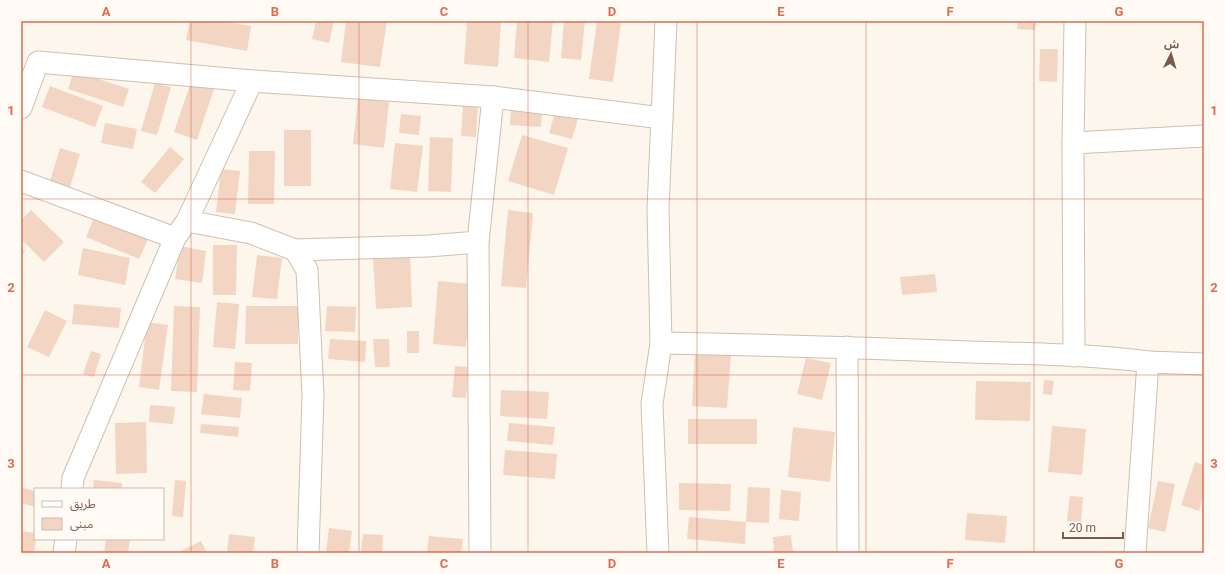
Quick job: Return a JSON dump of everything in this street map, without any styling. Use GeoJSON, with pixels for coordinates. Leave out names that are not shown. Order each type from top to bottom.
{"type":"FeatureCollection","features":[{"type":"Feature","properties":{"kind":"street"},"geometry":{"type":"LineString","coordinates":[[658,553],[652,404],[661,343],[658,208],[666,21]]}},
{"type":"Feature","properties":{"kind":"street"},"geometry":{"type":"LineString","coordinates":[[1074,356],[1073,143],[1075,21]]}},
{"type":"Feature","properties":{"kind":"street"},"geometry":{"type":"LineString","coordinates":[[21,108],[29,60],[252,82],[493,97],[662,118]]}},
{"type":"Feature","properties":{"kind":"street"},"geometry":{"type":"LineString","coordinates":[[72,488],[73,478],[175,238],[187,221],[252,82]]}},
{"type":"Feature","properties":{"kind":"street"},"geometry":{"type":"LineString","coordinates":[[480,553],[478,242],[493,97]]}},
{"type":"Feature","properties":{"kind":"street"},"geometry":{"type":"LineString","coordinates":[[1073,143],[1204,136]]}},
{"type":"Feature","properties":{"kind":"street"},"geometry":{"type":"LineString","coordinates":[[21,181],[175,238]]}},
{"type":"Feature","properties":{"kind":"street"},"geometry":{"type":"LineString","coordinates":[[187,221],[251,233],[295,250],[428,246],[478,242]]}},
{"type":"Feature","properties":{"kind":"street"},"geometry":{"type":"LineString","coordinates":[[295,250],[307,270],[313,396],[308,553]]}},
{"type":"Feature","properties":{"kind":"street"},"geometry":{"type":"LineString","coordinates":[[661,343],[847,347],[1117,358],[1148,362],[1204,364]]}},
{"type":"Feature","properties":{"kind":"street"},"geometry":{"type":"LineString","coordinates":[[847,347],[848,553]]}},
{"type":"Feature","properties":{"kind":"street"},"geometry":{"type":"LineString","coordinates":[[1135,553],[1148,362]]}},
{"type":"Feature","properties":{"kind":"street"},"geometry":{"type":"LineString","coordinates":[[64,553],[66,540]]}},
{"type":"Feature","properties":{"kind":"building"},"geometry":{"type":"Polygon","coordinates":[[[190,21],[219,21],[251,26],[247,51],[186,40],[190,21]]]}},
{"type":"Feature","properties":{"kind":"building"},"geometry":{"type":"Polygon","coordinates":[[[316,21],[334,21],[329,43],[312,39],[316,21]]]}},
{"type":"Feature","properties":{"kind":"building"},"geometry":{"type":"Polygon","coordinates":[[[346,21],[387,21],[380,67],[341,62],[346,21]]]}},
{"type":"Feature","properties":{"kind":"building"},"geometry":{"type":"Polygon","coordinates":[[[467,21],[501,21],[498,67],[464,64],[467,21]]]}},
{"type":"Feature","properties":{"kind":"building"},"geometry":{"type":"Polygon","coordinates":[[[517,21],[553,21],[549,62],[514,58],[517,21]]]}},
{"type":"Feature","properties":{"kind":"building"},"geometry":{"type":"Polygon","coordinates":[[[564,21],[585,21],[581,60],[561,58],[564,21]]]}},
{"type":"Feature","properties":{"kind":"building"},"geometry":{"type":"Polygon","coordinates":[[[597,21],[621,23],[613,82],[589,79],[597,21]]]}},
{"type":"Feature","properties":{"kind":"building"},"geometry":{"type":"Polygon","coordinates":[[[1018,21],[1036,21],[1035,30],[1017,29],[1018,21]]]}},
{"type":"Feature","properties":{"kind":"building"},"geometry":{"type":"Polygon","coordinates":[[[1040,49],[1058,49],[1057,82],[1039,81],[1040,49]]]}},
{"type":"Feature","properties":{"kind":"building"},"geometry":{"type":"Polygon","coordinates":[[[74,71],[129,89],[123,107],[68,89],[74,71]]]}},
{"type":"Feature","properties":{"kind":"building"},"geometry":{"type":"Polygon","coordinates":[[[192,79],[215,86],[197,140],[174,132],[192,79]]]}},
{"type":"Feature","properties":{"kind":"building"},"geometry":{"type":"Polygon","coordinates":[[[155,83],[171,87],[157,135],[141,131],[155,83]]]}},
{"type":"Feature","properties":{"kind":"building"},"geometry":{"type":"Polygon","coordinates":[[[50,86],[103,106],[95,127],[42,107],[50,86]]]}},
{"type":"Feature","properties":{"kind":"building"},"geometry":{"type":"Polygon","coordinates":[[[358,98],[389,102],[384,148],[353,144],[358,98]]]}},
{"type":"Feature","properties":{"kind":"building"},"geometry":{"type":"Polygon","coordinates":[[[463,104],[478,105],[476,137],[461,136],[463,104]]]}},
{"type":"Feature","properties":{"kind":"building"},"geometry":{"type":"Polygon","coordinates":[[[557,106],[580,112],[572,139],[549,133],[557,106]]]}},
{"type":"Feature","properties":{"kind":"building"},"geometry":{"type":"Polygon","coordinates":[[[511,110],[542,113],[541,127],[510,125],[511,110]]]}},
{"type":"Feature","properties":{"kind":"building"},"geometry":{"type":"Polygon","coordinates":[[[401,114],[421,116],[419,135],[399,133],[401,114]]]}},
{"type":"Feature","properties":{"kind":"building"},"geometry":{"type":"Polygon","coordinates":[[[105,123],[137,129],[133,149],[101,143],[105,123]]]}},
{"type":"Feature","properties":{"kind":"building"},"geometry":{"type":"Polygon","coordinates":[[[284,130],[311,130],[311,186],[284,186],[284,130]]]}},
{"type":"Feature","properties":{"kind":"building"},"geometry":{"type":"Polygon","coordinates":[[[522,135],[568,148],[554,195],[508,181],[522,135]]]}},
{"type":"Feature","properties":{"kind":"building"},"geometry":{"type":"Polygon","coordinates":[[[430,137],[453,138],[451,192],[428,191],[430,137]]]}},
{"type":"Feature","properties":{"kind":"building"},"geometry":{"type":"Polygon","coordinates":[[[395,143],[423,146],[417,192],[390,189],[395,143]]]}},
{"type":"Feature","properties":{"kind":"building"},"geometry":{"type":"Polygon","coordinates":[[[170,147],[184,159],[155,193],[141,182],[170,147]]]}},
{"type":"Feature","properties":{"kind":"building"},"geometry":{"type":"Polygon","coordinates":[[[60,148],[80,154],[70,187],[50,181],[60,148]]]}},
{"type":"Feature","properties":{"kind":"building"},"geometry":{"type":"Polygon","coordinates":[[[249,151],[275,151],[274,204],[248,204],[249,151]]]}},
{"type":"Feature","properties":{"kind":"building"},"geometry":{"type":"Polygon","coordinates":[[[221,169],[240,171],[235,214],[216,212],[221,169]]]}},
{"type":"Feature","properties":{"kind":"building"},"geometry":{"type":"Polygon","coordinates":[[[31,210],[64,242],[44,262],[21,239],[21,220],[31,210]]]}},
{"type":"Feature","properties":{"kind":"building"},"geometry":{"type":"Polygon","coordinates":[[[508,210],[533,213],[526,288],[501,286],[508,210]]]}},
{"type":"Feature","properties":{"kind":"building"},"geometry":{"type":"Polygon","coordinates":[[[96,213],[150,235],[139,259],[86,237],[96,213]]]}},
{"type":"Feature","properties":{"kind":"building"},"geometry":{"type":"Polygon","coordinates":[[[213,245],[237,245],[236,295],[213,295],[213,245]]]}},
{"type":"Feature","properties":{"kind":"building"},"geometry":{"type":"Polygon","coordinates":[[[21,246],[25,252],[21,255],[21,246]]]}},
{"type":"Feature","properties":{"kind":"building"},"geometry":{"type":"Polygon","coordinates":[[[180,246],[206,251],[202,283],[175,279],[180,246]]]}},
{"type":"Feature","properties":{"kind":"building"},"geometry":{"type":"Polygon","coordinates":[[[83,248],[130,258],[125,285],[78,275],[83,248]]]}},
{"type":"Feature","properties":{"kind":"building"},"geometry":{"type":"Polygon","coordinates":[[[257,255],[282,258],[277,299],[252,297],[257,255]]]}},
{"type":"Feature","properties":{"kind":"building"},"geometry":{"type":"Polygon","coordinates":[[[410,256],[412,307],[376,309],[373,258],[410,256]]]}},
{"type":"Feature","properties":{"kind":"building"},"geometry":{"type":"Polygon","coordinates":[[[935,274],[937,292],[902,295],[900,277],[935,274]]]}},
{"type":"Feature","properties":{"kind":"building"},"geometry":{"type":"Polygon","coordinates":[[[438,281],[472,284],[466,347],[433,344],[438,281]]]}},
{"type":"Feature","properties":{"kind":"building"},"geometry":{"type":"Polygon","coordinates":[[[217,302],[239,304],[235,349],[213,347],[217,302]]]}},
{"type":"Feature","properties":{"kind":"building"},"geometry":{"type":"Polygon","coordinates":[[[74,304],[121,308],[119,328],[72,324],[74,304]]]}},
{"type":"Feature","properties":{"kind":"building"},"geometry":{"type":"Polygon","coordinates":[[[174,306],[200,307],[197,392],[171,391],[174,306]]]}},
{"type":"Feature","properties":{"kind":"building"},"geometry":{"type":"Polygon","coordinates":[[[246,306],[298,306],[298,344],[245,344],[246,306]]]}},
{"type":"Feature","properties":{"kind":"building"},"geometry":{"type":"Polygon","coordinates":[[[327,306],[356,307],[355,332],[325,331],[327,306]]]}},
{"type":"Feature","properties":{"kind":"building"},"geometry":{"type":"Polygon","coordinates":[[[45,310],[67,321],[49,357],[27,347],[45,310]]]}},
{"type":"Feature","properties":{"kind":"building"},"geometry":{"type":"Polygon","coordinates":[[[147,322],[168,325],[159,390],[139,387],[147,322]]]}},
{"type":"Feature","properties":{"kind":"building"},"geometry":{"type":"Polygon","coordinates":[[[407,331],[419,331],[419,353],[407,353],[407,331]]]}},
{"type":"Feature","properties":{"kind":"building"},"geometry":{"type":"Polygon","coordinates":[[[330,339],[366,341],[365,362],[328,359],[330,339]]]}},
{"type":"Feature","properties":{"kind":"building"},"geometry":{"type":"Polygon","coordinates":[[[373,339],[389,339],[390,367],[375,367],[373,339]]]}},
{"type":"Feature","properties":{"kind":"building"},"geometry":{"type":"Polygon","coordinates":[[[91,351],[101,354],[94,377],[83,374],[91,351]]]}},
{"type":"Feature","properties":{"kind":"building"},"geometry":{"type":"Polygon","coordinates":[[[695,352],[731,355],[727,408],[692,406],[695,352]]]}},
{"type":"Feature","properties":{"kind":"building"},"geometry":{"type":"Polygon","coordinates":[[[806,358],[831,363],[822,400],[797,394],[806,358]]]}},
{"type":"Feature","properties":{"kind":"building"},"geometry":{"type":"Polygon","coordinates":[[[235,362],[252,363],[250,391],[233,390],[235,362]]]}},
{"type":"Feature","properties":{"kind":"building"},"geometry":{"type":"Polygon","coordinates":[[[455,366],[469,367],[466,398],[452,397],[455,366]]]}},
{"type":"Feature","properties":{"kind":"building"},"geometry":{"type":"Polygon","coordinates":[[[1044,380],[1054,381],[1052,395],[1043,394],[1044,380]]]}},
{"type":"Feature","properties":{"kind":"building"},"geometry":{"type":"Polygon","coordinates":[[[976,381],[1031,382],[1030,421],[975,420],[976,381]]]}},
{"type":"Feature","properties":{"kind":"building"},"geometry":{"type":"Polygon","coordinates":[[[501,390],[549,392],[547,419],[500,416],[501,390]]]}},
{"type":"Feature","properties":{"kind":"building"},"geometry":{"type":"Polygon","coordinates":[[[204,394],[242,398],[240,418],[201,414],[204,394]]]}},
{"type":"Feature","properties":{"kind":"building"},"geometry":{"type":"Polygon","coordinates":[[[150,405],[175,407],[173,424],[149,422],[150,405]]]}},
{"type":"Feature","properties":{"kind":"building"},"geometry":{"type":"Polygon","coordinates":[[[688,419],[757,419],[757,444],[688,444],[688,419]]]}},
{"type":"Feature","properties":{"kind":"building"},"geometry":{"type":"Polygon","coordinates":[[[146,422],[147,473],[116,474],[115,423],[146,422]]]}},
{"type":"Feature","properties":{"kind":"building"},"geometry":{"type":"Polygon","coordinates":[[[509,423],[555,427],[553,445],[507,441],[509,423]]]}},
{"type":"Feature","properties":{"kind":"building"},"geometry":{"type":"Polygon","coordinates":[[[201,424],[239,427],[238,437],[200,433],[201,424]]]}},
{"type":"Feature","properties":{"kind":"building"},"geometry":{"type":"Polygon","coordinates":[[[1052,426],[1086,429],[1082,475],[1048,472],[1052,426]]]}},
{"type":"Feature","properties":{"kind":"building"},"geometry":{"type":"Polygon","coordinates":[[[793,427],[835,432],[830,482],[788,477],[793,427]]]}},
{"type":"Feature","properties":{"kind":"building"},"geometry":{"type":"Polygon","coordinates":[[[505,450],[557,454],[555,479],[503,475],[505,450]]]}},
{"type":"Feature","properties":{"kind":"building"},"geometry":{"type":"Polygon","coordinates":[[[1195,462],[1204,465],[1204,494],[1199,511],[1181,505],[1195,462]]]}},
{"type":"Feature","properties":{"kind":"building"},"geometry":{"type":"Polygon","coordinates":[[[94,480],[122,483],[122,488],[93,488],[94,480]]]}},
{"type":"Feature","properties":{"kind":"building"},"geometry":{"type":"Polygon","coordinates":[[[175,480],[186,481],[183,517],[172,516],[175,480]]]}},
{"type":"Feature","properties":{"kind":"building"},"geometry":{"type":"Polygon","coordinates":[[[1158,481],[1175,484],[1165,532],[1148,528],[1158,481]]]}},
{"type":"Feature","properties":{"kind":"building"},"geometry":{"type":"Polygon","coordinates":[[[679,483],[731,484],[730,511],[679,510],[679,483]]]}},
{"type":"Feature","properties":{"kind":"building"},"geometry":{"type":"Polygon","coordinates":[[[748,487],[770,488],[769,523],[746,522],[748,487]]]}},
{"type":"Feature","properties":{"kind":"building"},"geometry":{"type":"Polygon","coordinates":[[[23,488],[34,491],[34,507],[21,503],[23,488]]]}},
{"type":"Feature","properties":{"kind":"building"},"geometry":{"type":"Polygon","coordinates":[[[781,490],[801,492],[799,521],[779,519],[781,490]]]}},
{"type":"Feature","properties":{"kind":"building"},"geometry":{"type":"Polygon","coordinates":[[[1070,496],[1083,497],[1081,522],[1067,521],[1070,496]]]}},
{"type":"Feature","properties":{"kind":"building"},"geometry":{"type":"Polygon","coordinates":[[[967,513],[1007,516],[1005,543],[965,540],[967,513]]]}},
{"type":"Feature","properties":{"kind":"building"},"geometry":{"type":"Polygon","coordinates":[[[689,517],[746,522],[745,544],[687,539],[689,517]]]}},
{"type":"Feature","properties":{"kind":"building"},"geometry":{"type":"Polygon","coordinates":[[[329,528],[352,531],[349,553],[326,551],[329,528]]]}},
{"type":"Feature","properties":{"kind":"building"},"geometry":{"type":"Polygon","coordinates":[[[21,531],[34,533],[34,540],[36,540],[34,553],[21,552],[21,531]]]}},
{"type":"Feature","properties":{"kind":"building"},"geometry":{"type":"Polygon","coordinates":[[[229,534],[255,537],[253,553],[227,553],[229,534]]]}},
{"type":"Feature","properties":{"kind":"building"},"geometry":{"type":"Polygon","coordinates":[[[363,534],[383,535],[382,553],[361,552],[363,534]]]}},
{"type":"Feature","properties":{"kind":"building"},"geometry":{"type":"Polygon","coordinates":[[[791,535],[793,553],[774,553],[773,537],[791,535]]]}},
{"type":"Feature","properties":{"kind":"building"},"geometry":{"type":"Polygon","coordinates":[[[429,536],[463,539],[461,553],[427,553],[429,536]]]}},
{"type":"Feature","properties":{"kind":"building"},"geometry":{"type":"Polygon","coordinates":[[[106,540],[130,540],[128,553],[104,553],[106,540]]]}},
{"type":"Feature","properties":{"kind":"building"},"geometry":{"type":"Polygon","coordinates":[[[201,541],[207,553],[177,553],[201,541]]]}}]}
